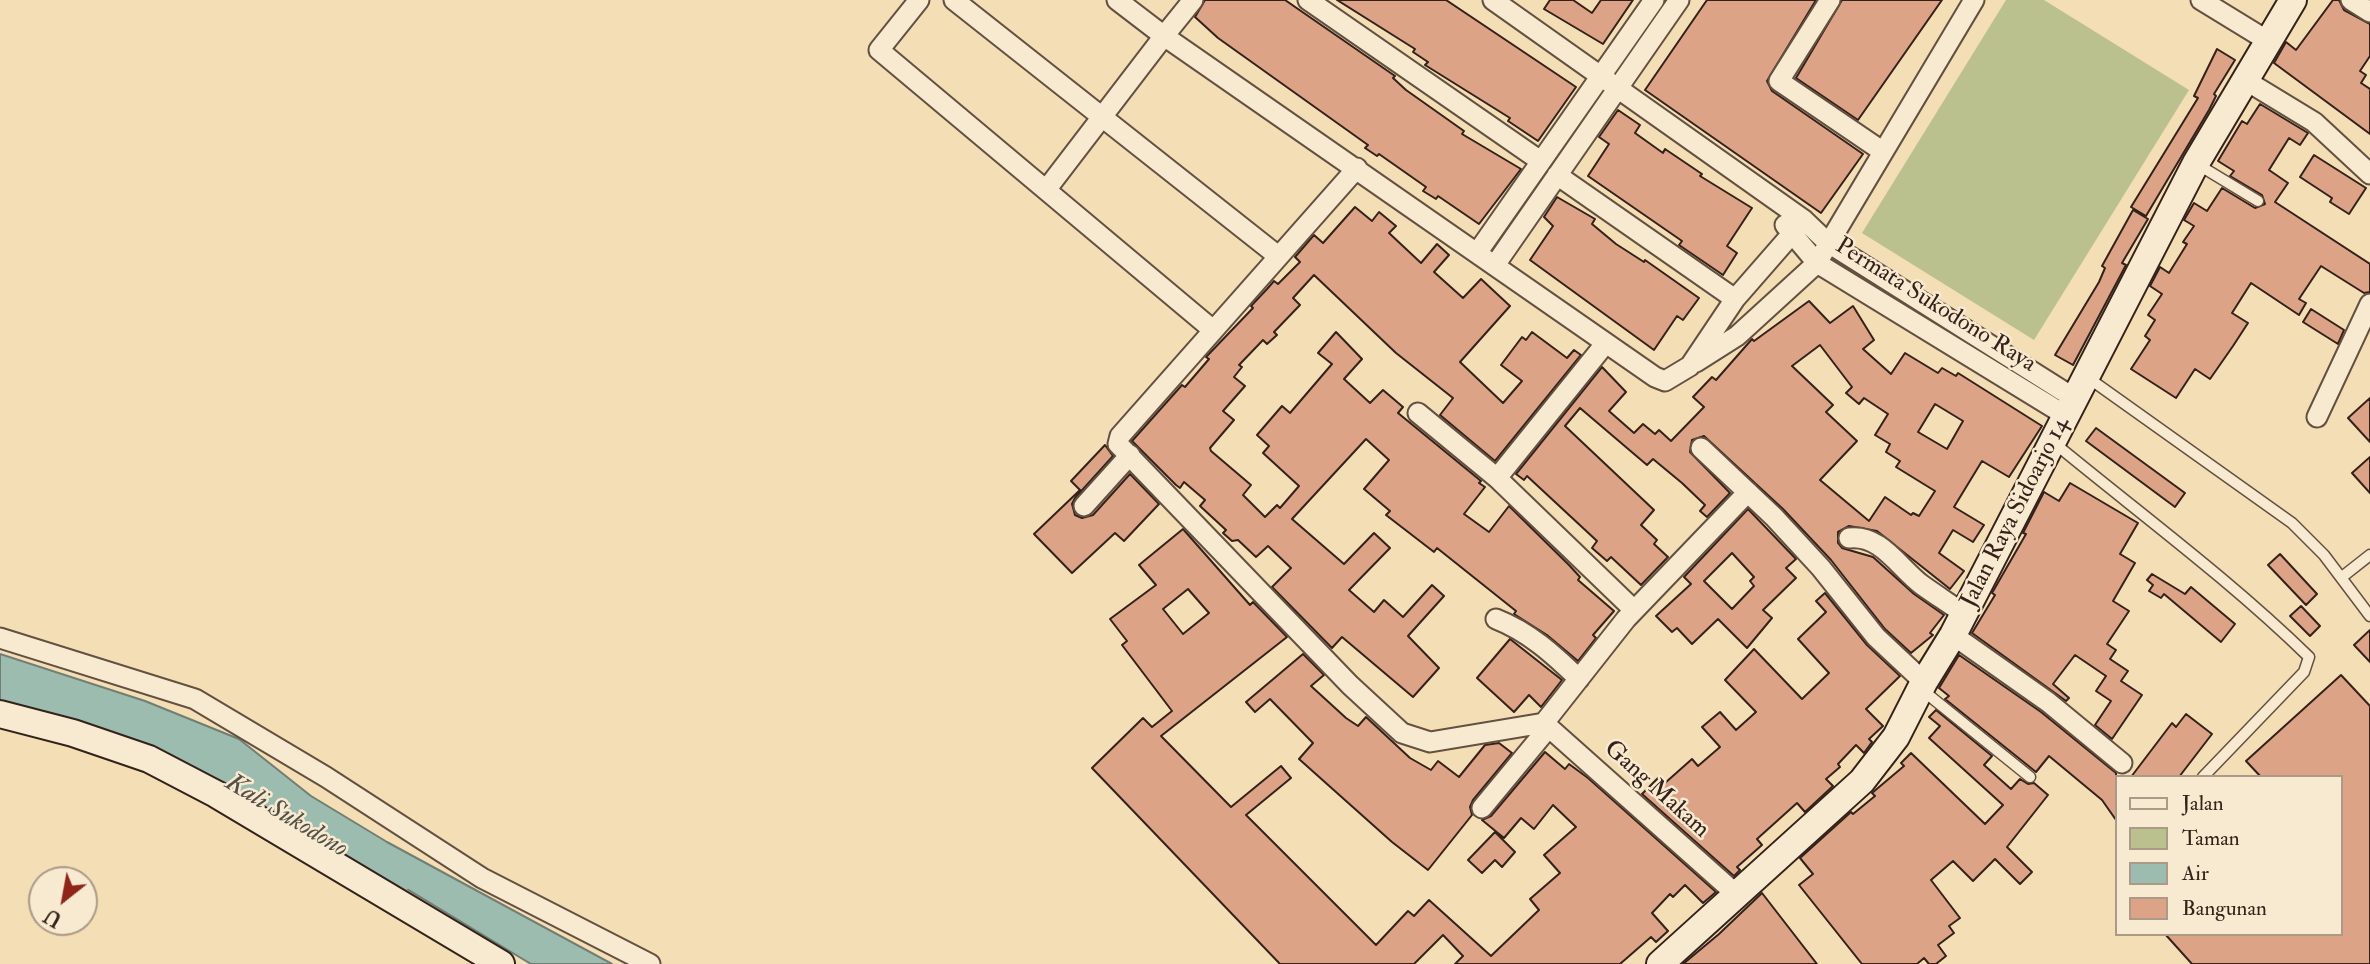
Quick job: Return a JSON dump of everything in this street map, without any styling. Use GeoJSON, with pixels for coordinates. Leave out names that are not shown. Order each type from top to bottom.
{"type":"FeatureCollection","features":[{"type":"Feature","properties":{"kind":"main road","name":"Jalan Raya Sidoarjo 14"},"geometry":{"type":"LineString","coordinates":[[1660,964],[1862,781],[1896,737],[1922,685],[1959,625],[2051,441],[2196,163],[2293,0]]}},
{"type":"Feature","properties":{"kind":"main road"},"geometry":{"type":"LineString","coordinates":[[0,714],[83,736],[149,759],[216,794],[501,964]]}},
{"type":"Feature","properties":{"kind":"street"},"geometry":{"type":"LineString","coordinates":[[919,0],[879,50],[1213,330]]}},
{"type":"Feature","properties":{"kind":"street"},"geometry":{"type":"LineString","coordinates":[[954,0],[1278,256]]}},
{"type":"Feature","properties":{"kind":"street"},"geometry":{"type":"LineString","coordinates":[[1117,0],[1164,36],[1357,168],[1646,374],[1665,381],[1737,336],[1816,263],[1974,0]]}},
{"type":"Feature","properties":{"kind":"street"},"geometry":{"type":"LineString","coordinates":[[1046,190],[1193,0]]}},
{"type":"Feature","properties":{"kind":"street"},"geometry":{"type":"LineString","coordinates":[[1308,0],[1539,160]]}},
{"type":"Feature","properties":{"kind":"street","name":"Permata Sukodono Raya"},"geometry":{"type":"LineString","coordinates":[[1493,0],[1618,86],[1766,194],[1797,228],[1816,263],[1919,324],[2075,396]]}},
{"type":"Feature","properties":{"kind":"street"},"geometry":{"type":"LineString","coordinates":[[1477,253],[1539,160],[1654,0]]}},
{"type":"Feature","properties":{"kind":"street"},"geometry":{"type":"LineString","coordinates":[[1495,265],[1679,0]]}},
{"type":"Feature","properties":{"kind":"street"},"geometry":{"type":"LineString","coordinates":[[1830,0],[1779,77],[1779,81],[1882,151]]}},
{"type":"Feature","properties":{"kind":"street"},"geometry":{"type":"LineString","coordinates":[[2201,0],[2255,63],[2370,174]]}},
{"type":"Feature","properties":{"kind":"street"},"geometry":{"type":"LineString","coordinates":[[2351,0],[2370,12]]}},
{"type":"Feature","properties":{"kind":"street"},"geometry":{"type":"LineString","coordinates":[[1357,168],[1120,436],[1118,444],[1350,685],[1402,733],[1430,743],[1546,725]]}},
{"type":"Feature","properties":{"kind":"street"},"geometry":{"type":"LineString","coordinates":[[1557,175],[1735,299]]}},
{"type":"Feature","properties":{"kind":"street"},"geometry":{"type":"LineString","coordinates":[[1690,366],[1735,299],[1797,228]]}},
{"type":"Feature","properties":{"kind":"street","name":"Permata Sukodono Raya"},"geometry":{"type":"LineString","coordinates":[[1797,228],[1827,242],[2075,396]]}},
{"type":"Feature","properties":{"kind":"street"},"geometry":{"type":"LineString","coordinates":[[2317,417],[2370,304]]}},
{"type":"Feature","properties":{"kind":"street"},"geometry":{"type":"LineString","coordinates":[[1919,324],[1931,306]]}},
{"type":"Feature","properties":{"kind":"street"},"geometry":{"type":"LineString","coordinates":[[1497,478],[1605,344]]}},
{"type":"Feature","properties":{"kind":"street"},"geometry":{"type":"LineString","coordinates":[[1418,413],[1497,478],[1634,610]]}},
{"type":"Feature","properties":{"kind":"street"},"geometry":{"type":"LineString","coordinates":[[1701,448],[1748,492],[1821,568],[1876,637],[1922,685]]}},
{"type":"Feature","properties":{"kind":"street"},"geometry":{"type":"LineString","coordinates":[[1084,506],[1130,455]]}},
{"type":"Feature","properties":{"kind":"street"},"geometry":{"type":"LineString","coordinates":[[1482,808],[1634,610],[1748,492]]}},
{"type":"Feature","properties":{"kind":"street"},"geometry":{"type":"LineString","coordinates":[[1849,538],[1861,537],[1889,552],[1997,663],[2122,763]]}},
{"type":"Feature","properties":{"kind":"street"},"geometry":{"type":"LineString","coordinates":[[1496,619],[1518,628],[1545,647],[1579,679]]}},
{"type":"Feature","properties":{"kind":"street"},"geometry":{"type":"LineString","coordinates":[[0,638],[195,699],[326,777],[482,878],[650,964]]}},
{"type":"Feature","properties":{"kind":"street","name":"Gang Makam"},"geometry":{"type":"LineString","coordinates":[[1546,725],[1736,894]]}},
{"type":"Feature","properties":{"kind":"lane"},"geometry":{"type":"LineString","coordinates":[[2196,163],[2258,201]]}},
{"type":"Feature","properties":{"kind":"lane"},"geometry":{"type":"LineString","coordinates":[[2075,396],[2292,523],[2311,540],[2370,616]]}},
{"type":"Feature","properties":{"kind":"lane"},"geometry":{"type":"LineString","coordinates":[[2051,441],[2277,625],[2309,657],[2304,672],[2205,775]]}},
{"type":"Feature","properties":{"kind":"lane"},"geometry":{"type":"LineString","coordinates":[[2342,578],[2370,555]]}},
{"type":"Feature","properties":{"kind":"lane"},"geometry":{"type":"LineString","coordinates":[[1922,685],[2030,777]]}},
{"type":"Feature","properties":{"kind":"green space"},"geometry":{"type":"Polygon","coordinates":[[[2006,0],[2044,0],[2189,90],[2034,340],[1862,233],[2006,0]]]}},
{"type":"Feature","properties":{"kind":"water"},"geometry":{"type":"Polygon","coordinates":[[[0,654],[145,701],[239,739],[311,796],[387,842],[612,964],[531,964],[194,760],[0,701],[0,654]]]}},
{"type":"Feature","properties":{"kind":"building"},"geometry":{"type":"Polygon","coordinates":[[[1205,0],[1285,0],[1395,76],[1393,78],[1406,90],[1464,131],[1462,134],[1521,169],[1479,224],[1438,196],[1436,199],[1423,191],[1426,187],[1379,154],[1377,156],[1365,148],[1368,145],[1218,38],[1195,17],[1205,0]]]}},
{"type":"Feature","properties":{"kind":"building"},"geometry":{"type":"Polygon","coordinates":[[[1337,0],[1446,0],[1576,87],[1538,141],[1508,121],[1510,118],[1425,65],[1428,62],[1413,52],[1415,49],[1337,0]]]}},
{"type":"Feature","properties":{"kind":"building"},"geometry":{"type":"Polygon","coordinates":[[[1550,0],[1573,0],[1592,13],[1601,0],[1633,0],[1603,44],[1544,9],[1550,0]]]}},
{"type":"Feature","properties":{"kind":"building"},"geometry":{"type":"Polygon","coordinates":[[[1707,0],[1816,0],[1767,81],[1772,91],[1863,154],[1821,213],[1645,90],[1707,0]]]}},
{"type":"Feature","properties":{"kind":"building"},"geometry":{"type":"Polygon","coordinates":[[[1842,0],[1942,0],[1858,120],[1796,78],[1842,0]]]}},
{"type":"Feature","properties":{"kind":"building"},"geometry":{"type":"Polygon","coordinates":[[[2333,0],[2339,0],[2344,10],[2370,24],[2370,56],[2360,71],[2366,75],[2361,83],[2370,89],[2370,134],[2274,63],[2286,42],[2296,50],[2333,0]]]}},
{"type":"Feature","properties":{"kind":"building"},"geometry":{"type":"Polygon","coordinates":[[[2217,49],[2235,60],[2214,94],[2216,96],[2209,110],[2146,216],[2131,207],[2198,98],[2194,96],[2217,49]]]}},
{"type":"Feature","properties":{"kind":"building"},"geometry":{"type":"Polygon","coordinates":[[[2260,104],[2308,133],[2300,145],[2289,138],[2269,170],[2288,183],[2275,202],[2370,264],[2370,292],[2364,293],[2321,266],[2299,299],[2306,303],[2299,315],[2251,283],[2232,313],[2248,323],[2210,379],[2195,369],[2176,398],[2131,369],[2150,340],[2145,336],[2155,320],[2148,315],[2162,294],[2150,286],[2160,267],[2169,273],[2187,244],[2183,242],[2194,226],[2184,220],[2194,203],[2207,211],[2222,188],[2255,208],[2265,204],[2262,195],[2230,176],[2234,171],[2218,161],[2242,121],[2247,124],[2260,104]]]}},
{"type":"Feature","properties":{"kind":"building"},"geometry":{"type":"Polygon","coordinates":[[[1618,110],[1640,125],[1635,133],[1663,153],[1665,149],[1702,174],[1700,176],[1752,208],[1727,246],[1737,253],[1723,275],[1679,245],[1682,241],[1588,176],[1609,144],[1599,137],[1618,110]]]}},
{"type":"Feature","properties":{"kind":"building"},"geometry":{"type":"Polygon","coordinates":[[[2314,155],[2366,188],[2349,214],[2330,202],[2332,198],[2300,177],[2314,155]]]}},
{"type":"Feature","properties":{"kind":"building"},"geometry":{"type":"Polygon","coordinates":[[[1557,197],[1595,219],[1592,224],[1616,244],[1644,262],[1645,260],[1699,298],[1683,320],[1677,316],[1654,350],[1530,260],[1553,226],[1544,217],[1557,197]]]}},
{"type":"Feature","properties":{"kind":"building"},"geometry":{"type":"Polygon","coordinates":[[[1355,207],[1372,221],[1379,212],[1396,226],[1389,233],[1421,263],[1437,244],[1449,255],[1434,272],[1463,298],[1481,279],[1510,306],[1460,362],[1503,403],[1522,381],[1501,365],[1522,337],[1526,340],[1532,332],[1567,358],[1574,350],[1581,355],[1495,461],[1440,415],[1453,398],[1396,353],[1314,275],[1293,298],[1300,305],[1274,332],[1277,335],[1267,344],[1263,340],[1239,365],[1242,367],[1234,377],[1245,386],[1223,411],[1234,420],[1210,448],[1211,451],[1251,485],[1243,495],[1265,517],[1277,505],[1280,508],[1299,486],[1263,453],[1269,446],[1257,435],[1282,406],[1290,413],[1332,364],[1318,353],[1336,332],[1362,359],[1344,379],[1370,403],[1383,390],[1403,407],[1398,413],[1481,481],[1479,483],[1485,487],[1464,514],[1489,532],[1509,506],[1569,565],[1580,577],[1578,580],[1614,611],[1593,635],[1596,638],[1578,661],[1547,635],[1514,614],[1516,611],[1437,548],[1434,552],[1386,515],[1390,511],[1364,489],[1389,460],[1366,439],[1292,519],[1344,564],[1374,533],[1390,548],[1349,590],[1374,612],[1384,600],[1403,617],[1432,585],[1444,596],[1408,636],[1439,668],[1413,697],[1342,637],[1332,648],[1272,587],[1291,568],[1268,546],[1256,557],[1238,540],[1232,541],[1223,533],[1226,530],[1200,506],[1205,500],[1184,482],[1180,488],[1176,485],[1132,441],[1182,385],[1185,387],[1209,359],[1206,357],[1253,308],[1251,306],[1274,281],[1278,284],[1300,262],[1295,257],[1314,235],[1323,243],[1355,207]]]}},
{"type":"Feature","properties":{"kind":"building"},"geometry":{"type":"Polygon","coordinates":[[[2133,210],[2148,219],[2122,263],[2126,265],[2073,365],[2055,355],[2099,282],[2105,268],[2102,266],[2133,210]]]}},
{"type":"Feature","properties":{"kind":"building"},"geometry":{"type":"Polygon","coordinates":[[[1809,301],[1830,323],[1853,306],[1874,340],[1863,349],[1891,374],[1905,353],[1938,373],[1942,368],[1956,376],[1958,373],[2042,426],[2009,477],[1982,461],[1954,507],[1984,525],[1973,542],[1953,530],[1939,553],[1964,571],[1950,589],[1877,531],[1849,526],[1838,532],[1838,543],[1842,548],[1873,557],[1914,594],[1944,615],[1930,633],[1933,635],[1911,653],[1885,629],[1831,560],[1783,509],[1704,436],[1692,440],[1690,452],[1730,493],[1707,517],[1700,511],[1705,505],[1682,483],[1653,459],[1647,465],[1580,408],[1565,426],[1654,510],[1641,525],[1657,540],[1654,544],[1668,557],[1641,585],[1611,557],[1607,561],[1592,548],[1597,541],[1527,476],[1524,480],[1516,474],[1602,367],[1626,392],[1609,411],[1634,433],[1643,424],[1655,434],[1659,430],[1671,441],[1704,407],[1693,397],[1712,377],[1716,380],[1752,339],[1754,341],[1809,301]],[[1820,345],[1792,366],[1833,405],[1826,412],[1857,441],[1820,480],[1869,521],[1885,497],[1911,515],[1913,513],[1919,516],[1935,491],[1896,467],[1900,461],[1886,452],[1890,444],[1875,435],[1888,414],[1864,398],[1859,404],[1846,393],[1852,387],[1820,345]],[[1935,404],[1918,432],[1947,449],[1963,421],[1935,404]]]}},
{"type":"Feature","properties":{"kind":"building"},"geometry":{"type":"Polygon","coordinates":[[[2311,309],[2344,330],[2338,344],[2303,322],[2311,309]]]}},
{"type":"Feature","properties":{"kind":"building"},"geometry":{"type":"Polygon","coordinates":[[[2370,398],[2370,442],[2348,418],[2370,398]]]}},
{"type":"Feature","properties":{"kind":"building"},"geometry":{"type":"Polygon","coordinates":[[[2096,428],[2185,493],[2175,507],[2086,441],[2096,428]]]}},
{"type":"Feature","properties":{"kind":"building"},"geometry":{"type":"Polygon","coordinates":[[[1105,445],[1113,456],[1075,498],[1072,504],[1075,515],[1082,518],[1093,515],[1130,474],[1159,504],[1124,541],[1115,533],[1072,573],[1034,534],[1080,490],[1071,481],[1105,445]]]}},
{"type":"Feature","properties":{"kind":"building"},"geometry":{"type":"Polygon","coordinates":[[[2370,457],[2370,493],[2352,473],[2370,457]]]}},
{"type":"Feature","properties":{"kind":"building"},"geometry":{"type":"Polygon","coordinates":[[[2070,483],[2138,523],[2120,554],[2135,563],[2113,601],[2129,611],[2107,644],[2116,650],[2110,659],[2128,671],[2121,681],[2142,695],[2112,739],[2095,725],[2111,701],[2096,691],[2106,676],[2075,655],[2053,684],[2069,698],[2066,701],[1972,633],[1995,595],[1992,593],[2026,534],[2023,533],[2044,492],[2059,501],[2070,483]]]}},
{"type":"Feature","properties":{"kind":"building"},"geometry":{"type":"Polygon","coordinates":[[[1748,509],[1796,559],[1786,568],[1796,578],[1763,610],[1772,618],[1747,648],[1718,619],[1692,644],[1677,628],[1672,632],[1656,616],[1691,584],[1684,577],[1748,509]],[[1732,553],[1704,581],[1732,609],[1754,586],[1750,581],[1754,577],[1732,553]]]}},
{"type":"Feature","properties":{"kind":"building"},"geometry":{"type":"Polygon","coordinates":[[[1183,529],[1250,605],[1253,602],[1287,637],[1161,736],[1231,807],[1281,766],[1291,778],[1246,815],[1376,945],[1408,911],[1414,916],[1429,900],[1491,956],[1539,910],[1530,899],[1560,873],[1544,855],[1576,827],[1553,805],[1534,829],[1521,818],[1504,838],[1482,820],[1491,816],[1545,752],[1565,769],[1569,764],[1588,778],[1716,892],[1703,903],[1685,885],[1673,897],[1670,894],[1652,913],[1668,931],[1656,942],[1651,937],[1620,964],[1455,964],[1463,956],[1443,935],[1414,964],[1280,964],[1092,768],[1143,718],[1152,727],[1172,711],[1122,645],[1127,641],[1110,619],[1156,585],[1139,565],[1183,529]],[[1188,589],[1163,609],[1183,634],[1209,613],[1188,589]]]}},
{"type":"Feature","properties":{"kind":"building"},"geometry":{"type":"Polygon","coordinates":[[[2280,554],[2317,594],[2306,605],[2268,565],[2280,554]]]}},
{"type":"Feature","properties":{"kind":"building"},"geometry":{"type":"Polygon","coordinates":[[[2152,574],[2185,594],[2191,587],[2235,624],[2221,642],[2164,594],[2161,598],[2149,591],[2153,585],[2147,580],[2152,574]]]}},
{"type":"Feature","properties":{"kind":"building"},"geometry":{"type":"Polygon","coordinates":[[[1825,593],[1867,645],[1900,676],[1866,709],[1883,726],[1869,739],[1872,742],[1864,753],[1856,745],[1838,764],[1840,767],[1826,779],[1833,786],[1805,812],[1797,803],[1757,839],[1762,845],[1737,867],[1740,870],[1734,876],[1642,794],[1659,777],[1665,783],[1692,759],[1698,766],[1720,747],[1702,727],[1720,712],[1736,730],[1756,712],[1725,680],[1754,649],[1802,699],[1829,673],[1798,639],[1826,612],[1816,601],[1825,593]]]}},
{"type":"Feature","properties":{"kind":"building"},"geometry":{"type":"Polygon","coordinates":[[[2301,606],[2320,626],[2310,636],[2290,616],[2301,606]]]}},
{"type":"Feature","properties":{"kind":"building"},"geometry":{"type":"Polygon","coordinates":[[[2370,630],[2370,662],[2354,645],[2370,630]]]}},
{"type":"Feature","properties":{"kind":"building"},"geometry":{"type":"Polygon","coordinates":[[[1510,639],[1562,680],[1541,707],[1529,695],[1514,712],[1477,678],[1510,639]]]}},
{"type":"Feature","properties":{"kind":"building"},"geometry":{"type":"Polygon","coordinates":[[[1303,654],[1324,675],[1311,686],[1346,718],[1358,726],[1366,717],[1410,758],[1431,770],[1438,761],[1459,777],[1485,745],[1499,743],[1512,753],[1473,800],[1470,807],[1472,815],[1428,870],[1392,842],[1299,759],[1313,743],[1270,699],[1255,712],[1246,702],[1303,654]]]}},
{"type":"Feature","properties":{"kind":"building"},"geometry":{"type":"Polygon","coordinates":[[[1959,655],[2041,712],[2116,773],[2114,817],[2102,800],[2049,756],[2036,772],[1945,699],[1949,696],[1939,688],[1959,655]]]}},
{"type":"Feature","properties":{"kind":"building"},"geometry":{"type":"Polygon","coordinates":[[[2341,675],[2370,706],[2370,964],[2192,964],[2167,936],[2342,936],[2342,775],[2259,775],[2246,761],[2341,675]]]}},
{"type":"Feature","properties":{"kind":"building"},"geometry":{"type":"Polygon","coordinates":[[[1936,710],[1992,756],[1984,765],[2011,789],[2020,779],[2028,784],[2034,783],[2048,795],[2007,847],[2032,872],[2020,884],[1995,859],[1973,881],[1953,861],[1931,880],[1960,918],[1949,926],[1954,933],[1938,945],[1946,956],[1936,964],[1929,964],[1924,958],[1917,964],[1862,964],[1799,885],[1813,874],[1800,858],[1851,812],[1853,814],[1875,796],[1872,793],[1904,766],[1901,763],[1911,753],[1985,824],[2003,805],[1929,738],[1940,726],[1929,717],[1936,710]]]}},
{"type":"Feature","properties":{"kind":"building"},"geometry":{"type":"Polygon","coordinates":[[[2186,714],[2212,734],[2181,775],[2133,775],[2172,723],[2176,727],[2186,714]]]}},
{"type":"Feature","properties":{"kind":"building"},"geometry":{"type":"Polygon","coordinates":[[[1495,832],[1515,852],[1502,867],[1495,860],[1482,873],[1468,860],[1495,832]]]}},
{"type":"Feature","properties":{"kind":"building"},"geometry":{"type":"Polygon","coordinates":[[[1762,893],[1817,964],[1683,964],[1719,934],[1762,893]]]}},
{"type":"Feature","properties":{"kind":"waterway","name":"Kali Sukodono"},"geometry":{"type":"LineString","coordinates":[[150,735],[349,855],[396,878]]}}]}
